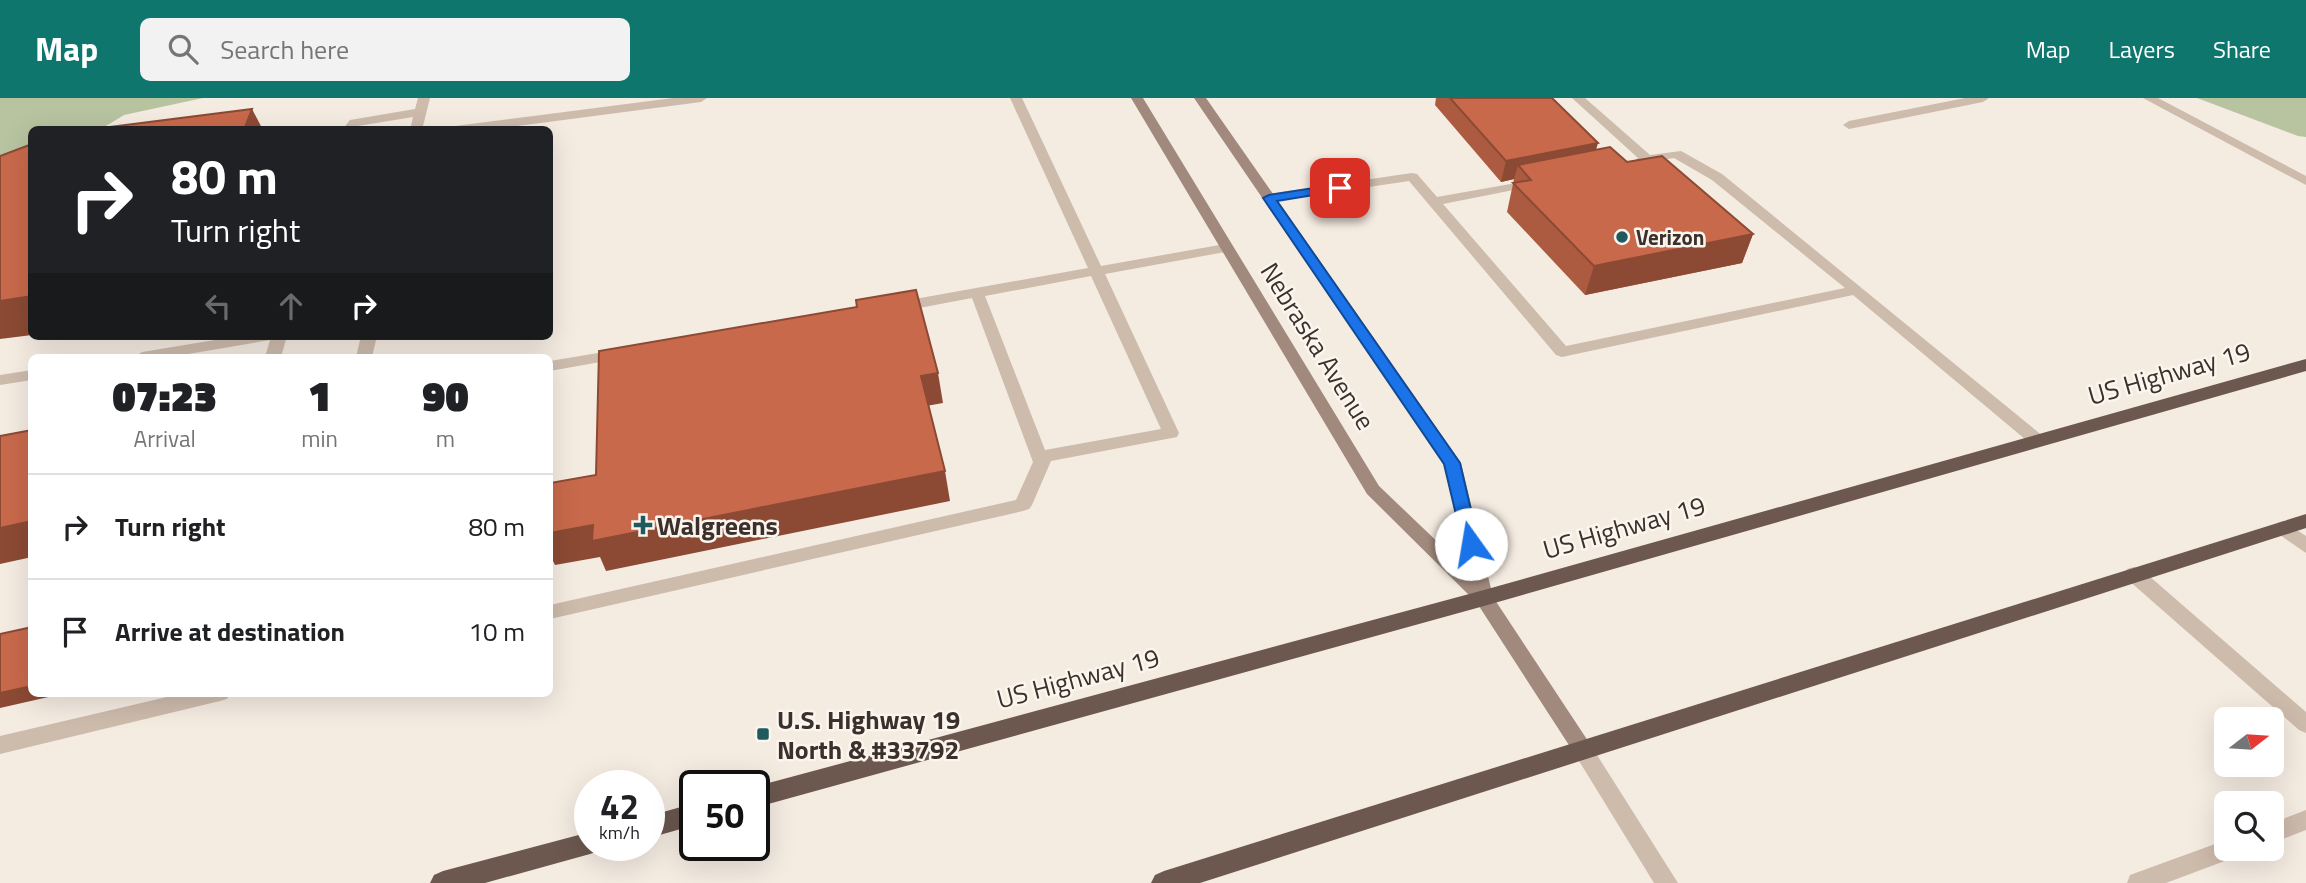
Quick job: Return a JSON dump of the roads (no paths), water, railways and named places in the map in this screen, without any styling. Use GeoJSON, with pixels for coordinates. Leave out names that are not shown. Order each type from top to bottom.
{"type":"FeatureCollection","features":[{"type":"Feature","properties":{"kind":"highway","name":"US Highway 19"},"geometry":{"type":"LineString","coordinates":[[770,794],[1483,598],[2306,365]]}},
{"type":"Feature","properties":{"kind":"highway"},"geometry":{"type":"LineString","coordinates":[[1164,883],[2134,573],[2306,521]]}},
{"type":"Feature","properties":{"kind":"highway"},"geometry":{"type":"LineString","coordinates":[[443,883],[574,847]]}},
{"type":"Feature","properties":{"kind":"main road","name":"Nebraska Avenue"},"geometry":{"type":"LineString","coordinates":[[1137,98],[1373,490],[1483,598],[1583,750]]}},
{"type":"Feature","properties":{"kind":"main road","name":"Nebraska Avenue"},"geometry":{"type":"LineString","coordinates":[[1200,98],[1452,463],[1483,598]]}},
{"type":"Feature","properties":{"kind":"street"},"geometry":{"type":"LineString","coordinates":[[417,126],[424,98]]}},
{"type":"Feature","properties":{"kind":"street"},"geometry":{"type":"LineString","coordinates":[[486,126],[701,98]]}},
{"type":"Feature","properties":{"kind":"street"},"geometry":{"type":"LineString","coordinates":[[553,611],[1023,505],[1044,456],[1171,433],[1016,98]]}},
{"type":"Feature","properties":{"kind":"street"},"geometry":{"type":"LineString","coordinates":[[1578,98],[1648,160]]}},
{"type":"Feature","properties":{"kind":"street"},"geometry":{"type":"LineString","coordinates":[[1849,125],[1983,98]]}},
{"type":"Feature","properties":{"kind":"street"},"geometry":{"type":"LineString","coordinates":[[2149,98],[2306,181]]}},
{"type":"Feature","properties":{"kind":"street"},"geometry":{"type":"LineString","coordinates":[[351,126],[354,123],[420,112]]}},
{"type":"Feature","properties":{"kind":"street"},"geometry":{"type":"LineString","coordinates":[[1621,165],[1676,155],[1717,177],[2038,441]]}},
{"type":"Feature","properties":{"kind":"street"},"geometry":{"type":"LineString","coordinates":[[1269,198],[1412,177],[1563,352],[1856,290]]}},
{"type":"Feature","properties":{"kind":"street"},"geometry":{"type":"LineString","coordinates":[[1433,202],[1554,178]]}},
{"type":"Feature","properties":{"kind":"street"},"geometry":{"type":"LineString","coordinates":[[878,310],[1225,248]]}},
{"type":"Feature","properties":{"kind":"street"},"geometry":{"type":"LineString","coordinates":[[977,293],[1041,461]]}},
{"type":"Feature","properties":{"kind":"street"},"geometry":{"type":"LineString","coordinates":[[160,354],[244,340]]}},
{"type":"Feature","properties":{"kind":"street"},"geometry":{"type":"LineString","coordinates":[[553,366],[642,351]]}},
{"type":"Feature","properties":{"kind":"street"},"geometry":{"type":"LineString","coordinates":[[0,380],[28,376]]}},
{"type":"Feature","properties":{"kind":"street"},"geometry":{"type":"LineString","coordinates":[[2283,528],[2306,546]]}},
{"type":"Feature","properties":{"kind":"street"},"geometry":{"type":"LineString","coordinates":[[2134,573],[2306,724]]}},
{"type":"Feature","properties":{"kind":"street"},"geometry":{"type":"LineString","coordinates":[[0,745],[203,697]]}},
{"type":"Feature","properties":{"kind":"street","name":"Nebraska Avenue"},"geometry":{"type":"LineString","coordinates":[[1583,750],[1667,883]]}},
{"type":"Feature","properties":{"kind":"street"},"geometry":{"type":"LineString","coordinates":[[2284,828],[2306,820]]}},
{"type":"Feature","properties":{"kind":"street"},"geometry":{"type":"LineString","coordinates":[[2138,883],[2214,855]]}},
{"type":"Feature","properties":{"kind":"place","name":"Verizon"},"geometry":{"type":"Point","coordinates":[1622,237]}},
{"type":"Feature","properties":{"kind":"place","name":"Walgreens"},"geometry":{"type":"Point","coordinates":[643,525]}},
{"type":"Feature","properties":{"kind":"place","name":"U.S. Highway 19 North & #33792"},"geometry":{"type":"Point","coordinates":[763,734]}}]}
